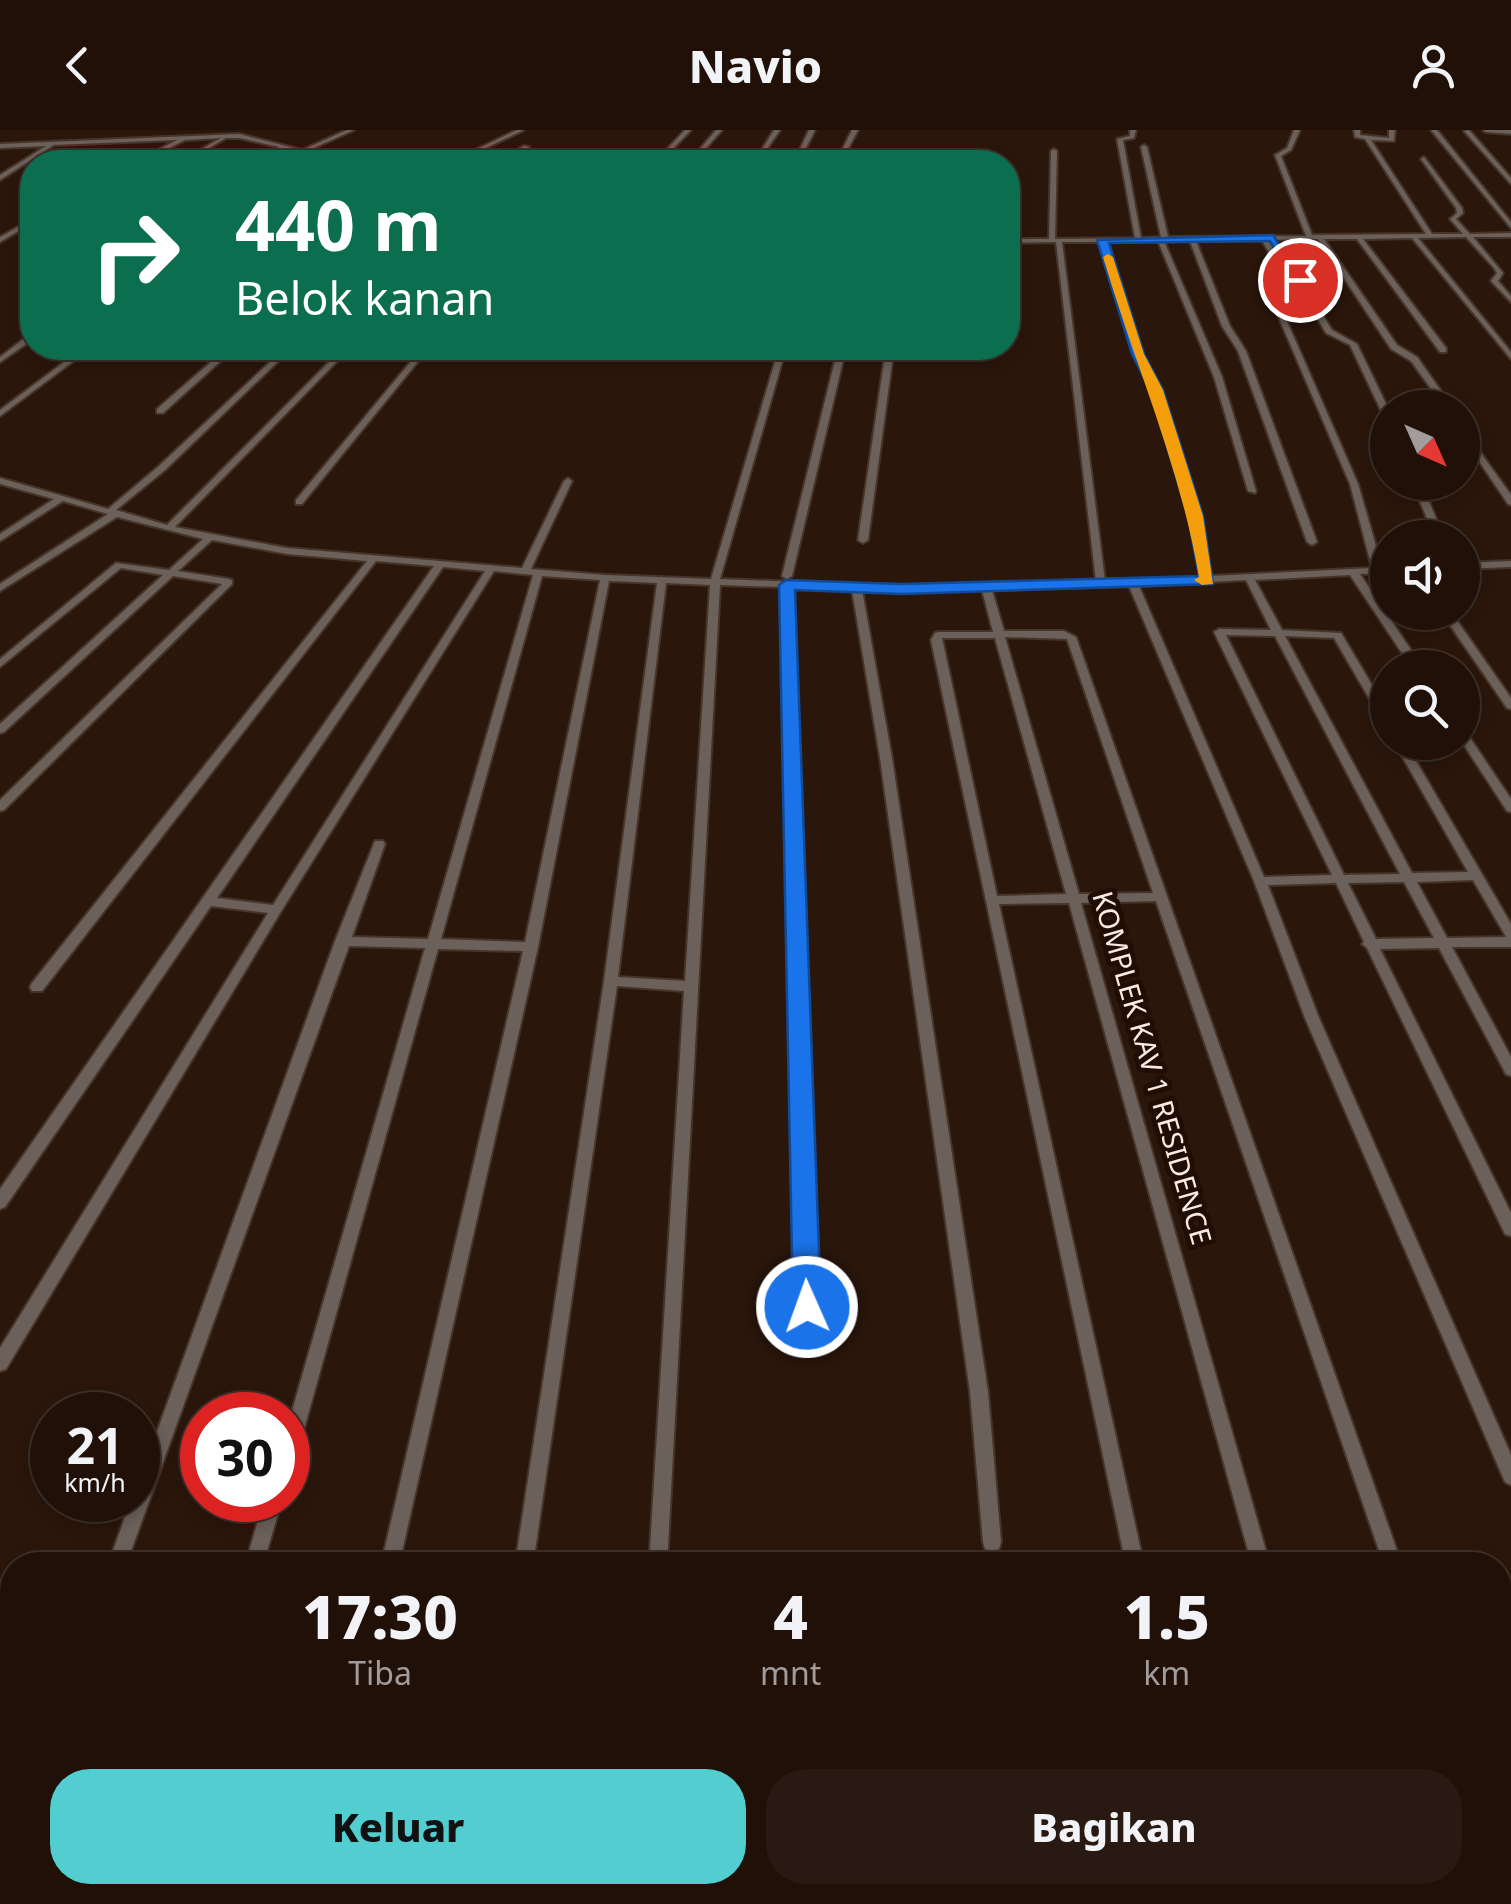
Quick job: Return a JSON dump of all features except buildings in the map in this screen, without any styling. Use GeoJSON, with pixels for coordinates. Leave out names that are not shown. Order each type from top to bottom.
{"type":"FeatureCollection","features":[{"type":"Feature","properties":{"kind":"street"},"geometry":{"type":"LineString","coordinates":[[94,130],[94,142]]}},
{"type":"Feature","properties":{"kind":"street"},"geometry":{"type":"LineString","coordinates":[[280,150],[332,130]]}},
{"type":"Feature","properties":{"kind":"street"},"geometry":{"type":"LineString","coordinates":[[0,146],[229,136],[302,150],[351,130]]}},
{"type":"Feature","properties":{"kind":"street"},"geometry":{"type":"LineString","coordinates":[[478,150],[521,130]]}},
{"type":"Feature","properties":{"kind":"street"},"geometry":{"type":"LineString","coordinates":[[669,150],[688,130]]}},
{"type":"Feature","properties":{"kind":"street"},"geometry":{"type":"LineString","coordinates":[[702,150],[719,130]]}},
{"type":"Feature","properties":{"kind":"street"},"geometry":{"type":"LineString","coordinates":[[1133,130],[1131,138],[1120,139],[1138,239]]}},
{"type":"Feature","properties":{"kind":"street"},"geometry":{"type":"LineString","coordinates":[[1297,130],[1289,149],[1278,155],[1288,190],[1315,238],[1394,347],[1419,364],[1436,390]]}},
{"type":"Feature","properties":{"kind":"street"},"geometry":{"type":"LineString","coordinates":[[1357,130],[1357,136],[1392,139],[1392,130]]}},
{"type":"Feature","properties":{"kind":"street"},"geometry":{"type":"LineString","coordinates":[[1434,130],[1511,226]]}},
{"type":"Feature","properties":{"kind":"street"},"geometry":{"type":"LineString","coordinates":[[1486,130],[1511,132]]}},
{"type":"Feature","properties":{"kind":"street"},"geometry":{"type":"LineString","coordinates":[[1467,131],[1511,182]]}},
{"type":"Feature","properties":{"kind":"street"},"geometry":{"type":"LineString","coordinates":[[204,150],[229,136]]}},
{"type":"Feature","properties":{"kind":"street"},"geometry":{"type":"LineString","coordinates":[[162,150],[186,138]]}},
{"type":"Feature","properties":{"kind":"street"},"geometry":{"type":"LineString","coordinates":[[1367,138],[1430,236]]}},
{"type":"Feature","properties":{"kind":"street"},"geometry":{"type":"LineString","coordinates":[[42,150],[53,143]]}},
{"type":"Feature","properties":{"kind":"street"},"geometry":{"type":"LineString","coordinates":[[521,150],[526,147]]}},
{"type":"Feature","properties":{"kind":"street"},"geometry":{"type":"LineString","coordinates":[[1144,147],[1162,239],[1218,377],[1252,491]]}},
{"type":"Feature","properties":{"kind":"street"},"geometry":{"type":"LineString","coordinates":[[1054,151],[1056,240],[1101,584]]}},
{"type":"Feature","properties":{"kind":"street"},"geometry":{"type":"LineString","coordinates":[[1424,158],[1459,208],[1453,219],[1497,267],[1500,274],[1494,281],[1511,300]]}},
{"type":"Feature","properties":{"kind":"street"},"geometry":{"type":"LineString","coordinates":[[1020,241],[1511,235]]}},
{"type":"Feature","properties":{"kind":"street"},"geometry":{"type":"LineString","coordinates":[[1359,237],[1443,350]]}},
{"type":"Feature","properties":{"kind":"street"},"geometry":{"type":"LineString","coordinates":[[1414,237],[1511,357]]}},
{"type":"Feature","properties":{"kind":"street"},"geometry":{"type":"LineString","coordinates":[[1268,238],[1329,331],[1353,344],[1375,390]]}},
{"type":"Feature","properties":{"kind":"street"},"geometry":{"type":"LineString","coordinates":[[1268,238],[1284,274],[1264,276],[1354,484],[1370,531]]}},
{"type":"Feature","properties":{"kind":"street"},"geometry":{"type":"LineString","coordinates":[[1192,239],[1226,326],[1242,351],[1312,542]]}},
{"type":"Feature","properties":{"kind":"street"},"geometry":{"type":"LineString","coordinates":[[1102,240],[1138,354],[1157,390],[1196,516],[1207,580]]}},
{"type":"Feature","properties":{"kind":"street"},"geometry":{"type":"LineString","coordinates":[[0,414],[71,360]]}},
{"type":"Feature","properties":{"kind":"street"},"geometry":{"type":"LineString","coordinates":[[160,411],[218,360]]}},
{"type":"Feature","properties":{"kind":"street"},"geometry":{"type":"LineString","coordinates":[[0,588],[113,512],[277,360]]}},
{"type":"Feature","properties":{"kind":"street"},"geometry":{"type":"LineString","coordinates":[[169,528],[335,360]]}},
{"type":"Feature","properties":{"kind":"street"},"geometry":{"type":"LineString","coordinates":[[332,375],[346,360]]}},
{"type":"Feature","properties":{"kind":"street"},"geometry":{"type":"LineString","coordinates":[[299,502],[415,360]]}},
{"type":"Feature","properties":{"kind":"street"},"geometry":{"type":"LineString","coordinates":[[659,1552],[715,580],[779,360]]}},
{"type":"Feature","properties":{"kind":"street"},"geometry":{"type":"LineString","coordinates":[[807,1307],[787,581],[839,360]]}},
{"type":"Feature","properties":{"kind":"street"},"geometry":{"type":"LineString","coordinates":[[862,540],[888,360]]}},
{"type":"Feature","properties":{"kind":"street"},"geometry":{"type":"LineString","coordinates":[[1480,456],[1511,502]]}},
{"type":"Feature","properties":{"kind":"street"},"geometry":{"type":"LineString","coordinates":[[0,481],[210,537],[372,560],[605,578],[787,581],[856,589],[986,588],[1370,571]]}},
{"type":"Feature","properties":{"kind":"street"},"geometry":{"type":"LineString","coordinates":[[306,1392],[434,944],[532,571],[568,481]]}},
{"type":"Feature","properties":{"kind":"street"},"geometry":{"type":"LineString","coordinates":[[0,538],[62,498]]}},
{"type":"Feature","properties":{"kind":"street"},"geometry":{"type":"LineString","coordinates":[[0,730],[210,537]]}},
{"type":"Feature","properties":{"kind":"street"},"geometry":{"type":"LineString","coordinates":[[37,987],[372,560]]}},
{"type":"Feature","properties":{"kind":"street"},"geometry":{"type":"LineString","coordinates":[[0,1202],[440,564]]}},
{"type":"Feature","properties":{"kind":"street"},"geometry":{"type":"LineString","coordinates":[[1480,565],[1511,564]]}},
{"type":"Feature","properties":{"kind":"street"},"geometry":{"type":"LineString","coordinates":[[0,664],[119,565],[230,582],[0,807]]}},
{"type":"Feature","properties":{"kind":"street"},"geometry":{"type":"LineString","coordinates":[[0,1364],[490,568]]}},
{"type":"Feature","properties":{"kind":"street"},"geometry":{"type":"LineString","coordinates":[[1354,573],[1406,650]]}},
{"type":"Feature","properties":{"kind":"street"},"geometry":{"type":"LineString","coordinates":[[1248,577],[1511,1070]]}},
{"type":"Feature","properties":{"kind":"street"},"geometry":{"type":"LineString","coordinates":[[393,1552],[530,947],[605,578]]}},
{"type":"Feature","properties":{"kind":"street"},"geometry":{"type":"LineString","coordinates":[[526,1552],[611,981],[662,580]]}},
{"type":"Feature","properties":{"kind":"street"},"geometry":{"type":"LineString","coordinates":[[1133,583],[1260,881],[1312,1018],[1511,1476]]}},
{"type":"Feature","properties":{"kind":"street","name":"KOMPLEK KAV 1 RESIDENCE"},"geometry":{"type":"LineString","coordinates":[[986,588],[1257,1552]]}},
{"type":"Feature","properties":{"kind":"street"},"geometry":{"type":"LineString","coordinates":[[856,589],[886,758],[980,1392],[992,1542]]}},
{"type":"Feature","properties":{"kind":"street"},"geometry":{"type":"LineString","coordinates":[[1458,630],[1511,706]]}},
{"type":"Feature","properties":{"kind":"street"},"geometry":{"type":"LineString","coordinates":[[1370,691],[1337,634],[1219,632],[1511,1229]]}},
{"type":"Feature","properties":{"kind":"street"},"geometry":{"type":"LineString","coordinates":[[1131,1552],[936,638],[1071,637],[1388,1552]]}},
{"type":"Feature","properties":{"kind":"street"},"geometry":{"type":"LineString","coordinates":[[1369,944],[1511,938],[1409,760]]}},
{"type":"Feature","properties":{"kind":"street"},"geometry":{"type":"LineString","coordinates":[[1479,760],[1511,808]]}},
{"type":"Feature","properties":{"kind":"street"},"geometry":{"type":"LineString","coordinates":[[122,1552],[379,844]]}},
{"type":"Feature","properties":{"kind":"street"},"geometry":{"type":"LineString","coordinates":[[1260,881],[1476,876]]}},
{"type":"Feature","properties":{"kind":"street"},"geometry":{"type":"LineString","coordinates":[[992,900],[1161,897]]}},
{"type":"Feature","properties":{"kind":"street"},"geometry":{"type":"LineString","coordinates":[[208,902],[276,910]]}},
{"type":"Feature","properties":{"kind":"street"},"geometry":{"type":"LineString","coordinates":[[342,941],[530,947]]}},
{"type":"Feature","properties":{"kind":"street"},"geometry":{"type":"LineString","coordinates":[[611,981],[691,986]]}},
{"type":"Feature","properties":{"kind":"street"},"geometry":{"type":"LineString","coordinates":[[258,1552],[267,1522]]}},
{"type":"Feature","properties":{"kind":"slow traffic"},"geometry":{"type":"LineString","coordinates":[[1108,257],[1138,354],[1157,390],[1196,516],[1207,580],[1202,580]]}},
{"type":"Feature","properties":{"kind":"route"},"geometry":{"type":"LineString","coordinates":[[807,1307],[786,585],[902,589],[1207,580],[1196,516],[1157,390],[1138,354],[1102,240],[1273,238],[1300,280]]}}]}
